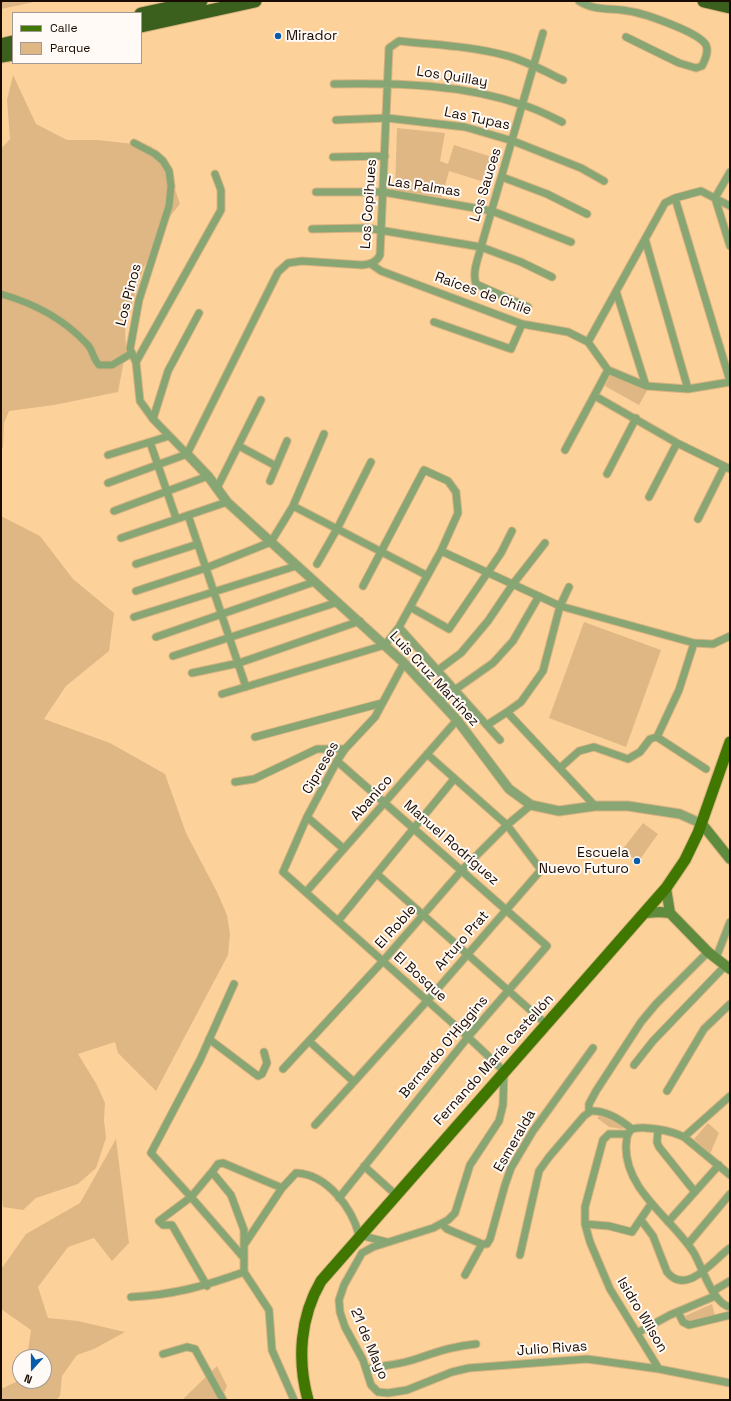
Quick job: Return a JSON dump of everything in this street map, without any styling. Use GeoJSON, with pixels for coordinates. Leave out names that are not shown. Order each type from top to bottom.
{"type":"FeatureCollection","features":[{"type":"Feature","properties":{"kind":"highway"},"geometry":{"type":"LineString","coordinates":[[142,14],[201,1]]}},
{"type":"Feature","properties":{"kind":"highway"},"geometry":{"type":"LineString","coordinates":[[142,26],[255,1]]}},
{"type":"Feature","properties":{"kind":"highway"},"geometry":{"type":"LineString","coordinates":[[704,1],[730,7]]}},
{"type":"Feature","properties":{"kind":"highway"},"geometry":{"type":"LineString","coordinates":[[1,45],[12,42]]}},
{"type":"Feature","properties":{"kind":"highway"},"geometry":{"type":"LineString","coordinates":[[1,56],[12,54]]}},
{"type":"Feature","properties":{"kind":"main road","name":"Fernando María Castellón"},"geometry":{"type":"LineString","coordinates":[[308,1400],[302,1362],[303,1337],[306,1313],[321,1281],[359,1235],[646,913],[666,888],[685,860],[702,824],[730,742]]}},
{"type":"Feature","properties":{"kind":"main road"},"geometry":{"type":"LineString","coordinates":[[702,824],[730,859]]}},
{"type":"Feature","properties":{"kind":"main road"},"geometry":{"type":"LineString","coordinates":[[666,888],[670,913],[712,955],[728,968]]}},
{"type":"Feature","properties":{"kind":"main road"},"geometry":{"type":"LineString","coordinates":[[646,913],[670,913]]}},
{"type":"Feature","properties":{"kind":"street"},"geometry":{"type":"LineString","coordinates":[[579,1],[592,7],[641,14],[670,24],[702,40],[707,46],[707,53],[702,66],[696,68],[690,67],[626,37]]}},
{"type":"Feature","properties":{"kind":"street","name":"Los Sauces"},"geometry":{"type":"LineString","coordinates":[[528,307],[476,284],[474,279],[481,247],[524,105],[543,33]]}},
{"type":"Feature","properties":{"kind":"street","name":"Los Copihues"},"geometry":{"type":"LineString","coordinates":[[187,454],[278,272],[288,263],[302,260],[362,265],[371,264],[377,260],[380,255],[389,83],[389,48],[399,41],[474,49],[505,55],[534,65],[564,80]]}},
{"type":"Feature","properties":{"kind":"street","name":"Los Quillay"},"geometry":{"type":"LineString","coordinates":[[334,84],[418,84],[457,89],[524,105],[562,122]]}},
{"type":"Feature","properties":{"kind":"street","name":"Las Tupas"},"geometry":{"type":"LineString","coordinates":[[336,120],[387,118],[465,127],[513,140],[581,168],[604,181]]}},
{"type":"Feature","properties":{"kind":"street","name":"Los Pinos"},"geometry":{"type":"LineString","coordinates":[[134,143],[155,154],[163,161],[169,171],[171,186],[169,206],[139,300],[130,344],[132,354],[136,362],[140,401],[153,419],[187,454]]}},
{"type":"Feature","properties":{"kind":"street"},"geometry":{"type":"LineString","coordinates":[[333,157],[385,156]]}},
{"type":"Feature","properties":{"kind":"street"},"geometry":{"type":"LineString","coordinates":[[730,172],[715,198],[730,246]]}},
{"type":"Feature","properties":{"kind":"street"},"geometry":{"type":"LineString","coordinates":[[136,362],[221,210],[221,190],[215,174]]}},
{"type":"Feature","properties":{"kind":"street"},"geometry":{"type":"LineString","coordinates":[[502,177],[547,194],[587,214]]}},
{"type":"Feature","properties":{"kind":"street"},"geometry":{"type":"LineString","coordinates":[[588,342],[662,206],[675,198],[701,191],[730,206]]}},
{"type":"Feature","properties":{"kind":"street","name":"Las Palmas"},"geometry":{"type":"LineString","coordinates":[[316,192],[384,192],[492,212],[571,242]]}},
{"type":"Feature","properties":{"kind":"street"},"geometry":{"type":"LineString","coordinates":[[565,450],[608,370],[646,386],[688,389],[730,381],[675,198]]}},
{"type":"Feature","properties":{"kind":"street"},"geometry":{"type":"LineString","coordinates":[[312,230],[367,228],[481,247],[521,262],[552,277]]}},
{"type":"Feature","properties":{"kind":"street"},"geometry":{"type":"LineString","coordinates":[[644,239],[688,389]]}},
{"type":"Feature","properties":{"kind":"street","name":"Raíces de Chile"},"geometry":{"type":"LineString","coordinates":[[371,264],[381,271],[522,324],[568,332],[588,342],[608,370]]}},
{"type":"Feature","properties":{"kind":"street"},"geometry":{"type":"LineString","coordinates":[[616,291],[646,386]]}},
{"type":"Feature","properties":{"kind":"street"},"geometry":{"type":"LineString","coordinates":[[1,294],[29,303],[50,314],[88,346],[99,365],[112,365],[132,354]]}},
{"type":"Feature","properties":{"kind":"street"},"geometry":{"type":"LineString","coordinates":[[153,419],[168,371],[200,313]]}},
{"type":"Feature","properties":{"kind":"street"},"geometry":{"type":"LineString","coordinates":[[434,322],[511,349],[522,324]]}},
{"type":"Feature","properties":{"kind":"street"},"geometry":{"type":"LineString","coordinates":[[595,396],[636,418],[677,443],[727,468],[698,519]]}},
{"type":"Feature","properties":{"kind":"street"},"geometry":{"type":"LineString","coordinates":[[217,488],[261,400]]}},
{"type":"Feature","properties":{"kind":"street"},"geometry":{"type":"LineString","coordinates":[[607,474],[636,418]]}},
{"type":"Feature","properties":{"kind":"street"},"geometry":{"type":"LineString","coordinates":[[136,591],[206,568],[271,542],[293,506],[324,434]]}},
{"type":"Feature","properties":{"kind":"street"},"geometry":{"type":"LineString","coordinates":[[108,455],[169,436]]}},
{"type":"Feature","properties":{"kind":"street"},"geometry":{"type":"LineString","coordinates":[[270,481],[287,441]]}},
{"type":"Feature","properties":{"kind":"street"},"geometry":{"type":"LineString","coordinates":[[150,442],[176,518]]}},
{"type":"Feature","properties":{"kind":"street"},"geometry":{"type":"LineString","coordinates":[[649,497],[677,443]]}},
{"type":"Feature","properties":{"kind":"street"},"geometry":{"type":"LineString","coordinates":[[239,446],[276,466]]}},
{"type":"Feature","properties":{"kind":"street"},"geometry":{"type":"LineString","coordinates":[[108,483],[159,466],[187,454]]}},
{"type":"Feature","properties":{"kind":"street","name":"Luis Cruz Martínez"},"geometry":{"type":"LineString","coordinates":[[187,454],[208,476],[227,502],[296,566],[360,621],[404,663],[456,720],[509,789],[531,805],[559,811],[595,806],[628,806],[680,814],[702,824]]}},
{"type":"Feature","properties":{"kind":"street"},"geometry":{"type":"LineString","coordinates":[[316,564],[337,529],[371,462]]}},
{"type":"Feature","properties":{"kind":"street"},"geometry":{"type":"LineString","coordinates":[[222,694],[385,645],[399,627],[426,575],[441,551],[458,512],[456,492],[448,481],[424,470],[363,586]]}},
{"type":"Feature","properties":{"kind":"street"},"geometry":{"type":"LineString","coordinates":[[114,511],[208,476]]}},
{"type":"Feature","properties":{"kind":"street"},"geometry":{"type":"LineString","coordinates":[[122,538],[176,518],[227,502]]}},
{"type":"Feature","properties":{"kind":"street"},"geometry":{"type":"LineString","coordinates":[[293,506],[426,575]]}},
{"type":"Feature","properties":{"kind":"street"},"geometry":{"type":"LineString","coordinates":[[188,515],[246,687]]}},
{"type":"Feature","properties":{"kind":"street"},"geometry":{"type":"LineString","coordinates":[[410,607],[449,629],[501,553],[512,531]]}},
{"type":"Feature","properties":{"kind":"street"},"geometry":{"type":"LineString","coordinates":[[422,682],[461,653],[488,621],[513,584],[545,543]]}},
{"type":"Feature","properties":{"kind":"street"},"geometry":{"type":"LineString","coordinates":[[136,564],[198,544]]}},
{"type":"Feature","properties":{"kind":"street"},"geometry":{"type":"LineString","coordinates":[[441,551],[560,606],[694,643],[713,644],[730,636]]}},
{"type":"Feature","properties":{"kind":"street"},"geometry":{"type":"LineString","coordinates":[[134,617],[296,566]]}},
{"type":"Feature","properties":{"kind":"street"},"geometry":{"type":"LineString","coordinates":[[156,637],[314,582]]}},
{"type":"Feature","properties":{"kind":"street"},"geometry":{"type":"LineString","coordinates":[[486,725],[520,702],[543,671],[560,606],[569,587]]}},
{"type":"Feature","properties":{"kind":"street"},"geometry":{"type":"LineString","coordinates":[[439,701],[494,663],[513,641],[539,596]]}},
{"type":"Feature","properties":{"kind":"street"},"geometry":{"type":"LineString","coordinates":[[173,656],[338,602]]}},
{"type":"Feature","properties":{"kind":"street"},"geometry":{"type":"LineString","coordinates":[[192,673],[239,663],[360,621]]}},
{"type":"Feature","properties":{"kind":"street"},"geometry":{"type":"LineString","coordinates":[[399,627],[436,671],[500,740]]}},
{"type":"Feature","properties":{"kind":"street"},"geometry":{"type":"LineString","coordinates":[[658,737],[679,690],[694,643]]}},
{"type":"Feature","properties":{"kind":"street","name":"Cipreses"},"geometry":{"type":"LineString","coordinates":[[283,872],[307,817],[337,761],[344,749],[375,717],[404,663]]}},
{"type":"Feature","properties":{"kind":"street"},"geometry":{"type":"LineString","coordinates":[[255,737],[382,703]]}},
{"type":"Feature","properties":{"kind":"street"},"geometry":{"type":"LineString","coordinates":[[507,712],[595,806]]}},
{"type":"Feature","properties":{"kind":"street","name":"Abanico"},"geometry":{"type":"LineString","coordinates":[[306,892],[456,720]]}},
{"type":"Feature","properties":{"kind":"street"},"geometry":{"type":"LineString","coordinates":[[560,768],[579,750],[594,747],[628,759],[640,752],[650,739],[658,737],[706,768]]}},
{"type":"Feature","properties":{"kind":"street"},"geometry":{"type":"LineString","coordinates":[[235,782],[254,779],[317,750],[344,749]]}},
{"type":"Feature","properties":{"kind":"street"},"geometry":{"type":"LineString","coordinates":[[426,754],[507,825]]}},
{"type":"Feature","properties":{"kind":"street","name":"Manuel Rodríguez"},"geometry":{"type":"LineString","coordinates":[[337,761],[547,946]]}},
{"type":"Feature","properties":{"kind":"street"},"geometry":{"type":"LineString","coordinates":[[338,921],[454,779]]}},
{"type":"Feature","properties":{"kind":"street","name":"El Roble"},"geometry":{"type":"LineString","coordinates":[[283,1069],[383,961],[462,870],[507,825],[531,805]]}},
{"type":"Feature","properties":{"kind":"street"},"geometry":{"type":"LineString","coordinates":[[307,817],[344,849]]}},
{"type":"Feature","properties":{"kind":"street","name":"Arturo Prat"},"geometry":{"type":"LineString","coordinates":[[315,1125],[427,1001],[541,870],[507,825]]}},
{"type":"Feature","properties":{"kind":"street","name":"El Bosque"},"geometry":{"type":"LineString","coordinates":[[283,872],[504,1071]]}},
{"type":"Feature","properties":{"kind":"street"},"geometry":{"type":"LineString","coordinates":[[377,874],[546,1024]]}},
{"type":"Feature","properties":{"kind":"street"},"geometry":{"type":"LineString","coordinates":[[520,1255],[539,1171],[549,1157],[589,1112],[591,1100],[604,1076],[641,1022],[651,1010],[712,955],[730,922]]}},
{"type":"Feature","properties":{"kind":"street","name":"Bernardo O'Higgins"},"geometry":{"type":"LineString","coordinates":[[339,1198],[468,1037],[547,946]]}},
{"type":"Feature","properties":{"kind":"street"},"geometry":{"type":"LineString","coordinates":[[634,1065],[653,1040],[728,968]]}},
{"type":"Feature","properties":{"kind":"street"},"geometry":{"type":"LineString","coordinates":[[234,984],[209,1039],[151,1153],[244,1258]]}},
{"type":"Feature","properties":{"kind":"street"},"geometry":{"type":"LineString","coordinates":[[667,1091],[704,1028],[730,1004]]}},
{"type":"Feature","properties":{"kind":"street"},"geometry":{"type":"LineString","coordinates":[[209,1039],[258,1076],[262,1074],[267,1063],[264,1052]]}},
{"type":"Feature","properties":{"kind":"street"},"geometry":{"type":"LineString","coordinates":[[309,1041],[354,1082]]}},
{"type":"Feature","properties":{"kind":"street","name":"Esmeralda"},"geometry":{"type":"LineString","coordinates":[[464,1275],[482,1244],[487,1244],[492,1235],[511,1168],[533,1131],[593,1048]]}},
{"type":"Feature","properties":{"kind":"street","name":"21 de Mayo"},"geometry":{"type":"LineString","coordinates":[[378,1392],[370,1386],[361,1355],[345,1327],[340,1312],[339,1300],[352,1269],[362,1253],[372,1247],[442,1224],[455,1212],[470,1165],[501,1116],[504,1071]]}},
{"type":"Feature","properties":{"kind":"street"},"geometry":{"type":"LineString","coordinates":[[730,1096],[727,1104],[684,1137],[730,1175]]}},
{"type":"Feature","properties":{"kind":"street"},"geometry":{"type":"LineString","coordinates":[[589,1112],[603,1112],[621,1121],[629,1132],[626,1151],[629,1165],[651,1204],[688,1244],[714,1293],[722,1304],[730,1307],[730,1315],[689,1325],[683,1322],[678,1312]]}},
{"type":"Feature","properties":{"kind":"street","name":"Isidro Wilson"},"geometry":{"type":"LineString","coordinates":[[659,1369],[610,1289],[590,1242],[585,1224],[585,1207],[603,1140],[609,1134],[629,1132],[637,1128],[674,1132],[684,1137]]}},
{"type":"Feature","properties":{"kind":"street"},"geometry":{"type":"LineString","coordinates":[[658,1130],[657,1140],[659,1147],[695,1192]]}},
{"type":"Feature","properties":{"kind":"street"},"geometry":{"type":"LineString","coordinates":[[207,1286],[172,1225],[163,1225],[159,1221],[191,1197],[218,1164],[223,1163],[282,1188]]}},
{"type":"Feature","properties":{"kind":"street"},"geometry":{"type":"LineString","coordinates":[[668,1222],[718,1165]]}},
{"type":"Feature","properties":{"kind":"street"},"geometry":{"type":"LineString","coordinates":[[364,1166],[395,1194]]}},
{"type":"Feature","properties":{"kind":"street"},"geometry":{"type":"LineString","coordinates":[[212,1172],[231,1195],[244,1230],[244,1272],[269,1310],[272,1350],[294,1400]]}},
{"type":"Feature","properties":{"kind":"street"},"geometry":{"type":"LineString","coordinates":[[244,1246],[282,1188],[296,1173],[304,1174],[325,1185],[339,1198],[352,1214],[359,1235],[390,1242]]}},
{"type":"Feature","properties":{"kind":"street"},"geometry":{"type":"LineString","coordinates":[[688,1244],[730,1194]]}},
{"type":"Feature","properties":{"kind":"street"},"geometry":{"type":"LineString","coordinates":[[585,1224],[609,1226],[632,1232],[651,1204]]}},
{"type":"Feature","properties":{"kind":"street"},"geometry":{"type":"LineString","coordinates":[[641,1220],[652,1236],[670,1276],[677,1279],[687,1279],[704,1272],[715,1260],[730,1248]]}},
{"type":"Feature","properties":{"kind":"street"},"geometry":{"type":"LineString","coordinates":[[442,1224],[447,1229],[482,1244]]}},
{"type":"Feature","properties":{"kind":"street"},"geometry":{"type":"LineString","coordinates":[[131,1297],[160,1296],[207,1286],[244,1272]]}},
{"type":"Feature","properties":{"kind":"street"},"geometry":{"type":"LineString","coordinates":[[637,1333],[714,1293],[730,1281]]}},
{"type":"Feature","properties":{"kind":"street"},"geometry":{"type":"LineString","coordinates":[[366,1369],[408,1361],[428,1353],[457,1346],[476,1344]]}},
{"type":"Feature","properties":{"kind":"street"},"geometry":{"type":"LineString","coordinates":[[163,1354],[187,1348],[195,1349],[223,1400]]}},
{"type":"Feature","properties":{"kind":"street","name":"Julio Rivas"},"geometry":{"type":"LineString","coordinates":[[378,1392],[388,1393],[407,1390],[452,1372],[469,1368],[572,1359],[595,1359],[659,1369],[730,1383]]}},
{"type":"Feature","properties":{"kind":"green space"},"geometry":{"type":"Polygon","coordinates":[[[1,1],[39,1],[1,9],[1,1]]]}},
{"type":"Feature","properties":{"kind":"green space"},"geometry":{"type":"Polygon","coordinates":[[[13,75],[36,124],[67,140],[98,140],[151,146],[170,174],[180,204],[167,220],[143,269],[125,326],[126,350],[118,392],[54,405],[9,411],[4,423],[3,447],[1,450],[1,149],[10,139],[7,100],[13,75]]]}},
{"type":"Feature","properties":{"kind":"green space"},"geometry":{"type":"Polygon","coordinates":[[[397,128],[445,133],[440,161],[448,164],[454,145],[492,157],[484,182],[449,171],[442,197],[395,190],[397,128]]]}},
{"type":"Feature","properties":{"kind":"green space"},"geometry":{"type":"Polygon","coordinates":[[[613,370],[650,385],[639,405],[605,386],[613,370]]]}},
{"type":"Feature","properties":{"kind":"green space"},"geometry":{"type":"Polygon","coordinates":[[[1,516],[40,536],[73,579],[114,613],[109,651],[66,686],[44,719],[110,743],[165,774],[186,833],[217,892],[227,915],[230,934],[228,955],[156,1091],[118,1053],[115,1042],[78,1054],[97,1085],[105,1103],[104,1120],[106,1138],[96,1168],[78,1184],[36,1198],[23,1210],[3,1207],[1,1186],[1,516]]]}},
{"type":"Feature","properties":{"kind":"green space"},"geometry":{"type":"Polygon","coordinates":[[[584,622],[661,650],[626,747],[549,718],[584,622]]]}},
{"type":"Feature","properties":{"kind":"green space"},"geometry":{"type":"Polygon","coordinates":[[[643,823],[658,834],[638,862],[622,850],[643,823]]]}},
{"type":"Feature","properties":{"kind":"green space"},"geometry":{"type":"Polygon","coordinates":[[[600,1115],[623,1126],[623,1129],[609,1127],[597,1118],[600,1115]]]}},
{"type":"Feature","properties":{"kind":"green space"},"geometry":{"type":"Polygon","coordinates":[[[708,1123],[719,1133],[710,1154],[694,1139],[708,1123]]]}},
{"type":"Feature","properties":{"kind":"green space"},"geometry":{"type":"Polygon","coordinates":[[[116,1139],[129,1243],[112,1261],[94,1238],[68,1247],[38,1287],[48,1318],[78,1321],[125,1332],[94,1349],[77,1355],[62,1376],[60,1396],[56,1400],[1,1400],[1,1389],[12,1384],[12,1389],[52,1389],[52,1349],[28,1349],[31,1330],[1,1309],[1,1267],[2,1268],[26,1234],[80,1203],[116,1139]]]}},
{"type":"Feature","properties":{"kind":"green space"},"geometry":{"type":"Polygon","coordinates":[[[712,1304],[715,1316],[688,1323],[685,1316],[712,1304]]]}},
{"type":"Feature","properties":{"kind":"green space"},"geometry":{"type":"Polygon","coordinates":[[[217,1366],[227,1386],[221,1400],[182,1400],[217,1366]]]}},
{"type":"Feature","properties":{"kind":"place","name":"Mirador"},"geometry":{"type":"Point","coordinates":[278,36]}},
{"type":"Feature","properties":{"kind":"place","name":"Escuela Nuevo Futuro"},"geometry":{"type":"Point","coordinates":[637,861]}}]}
